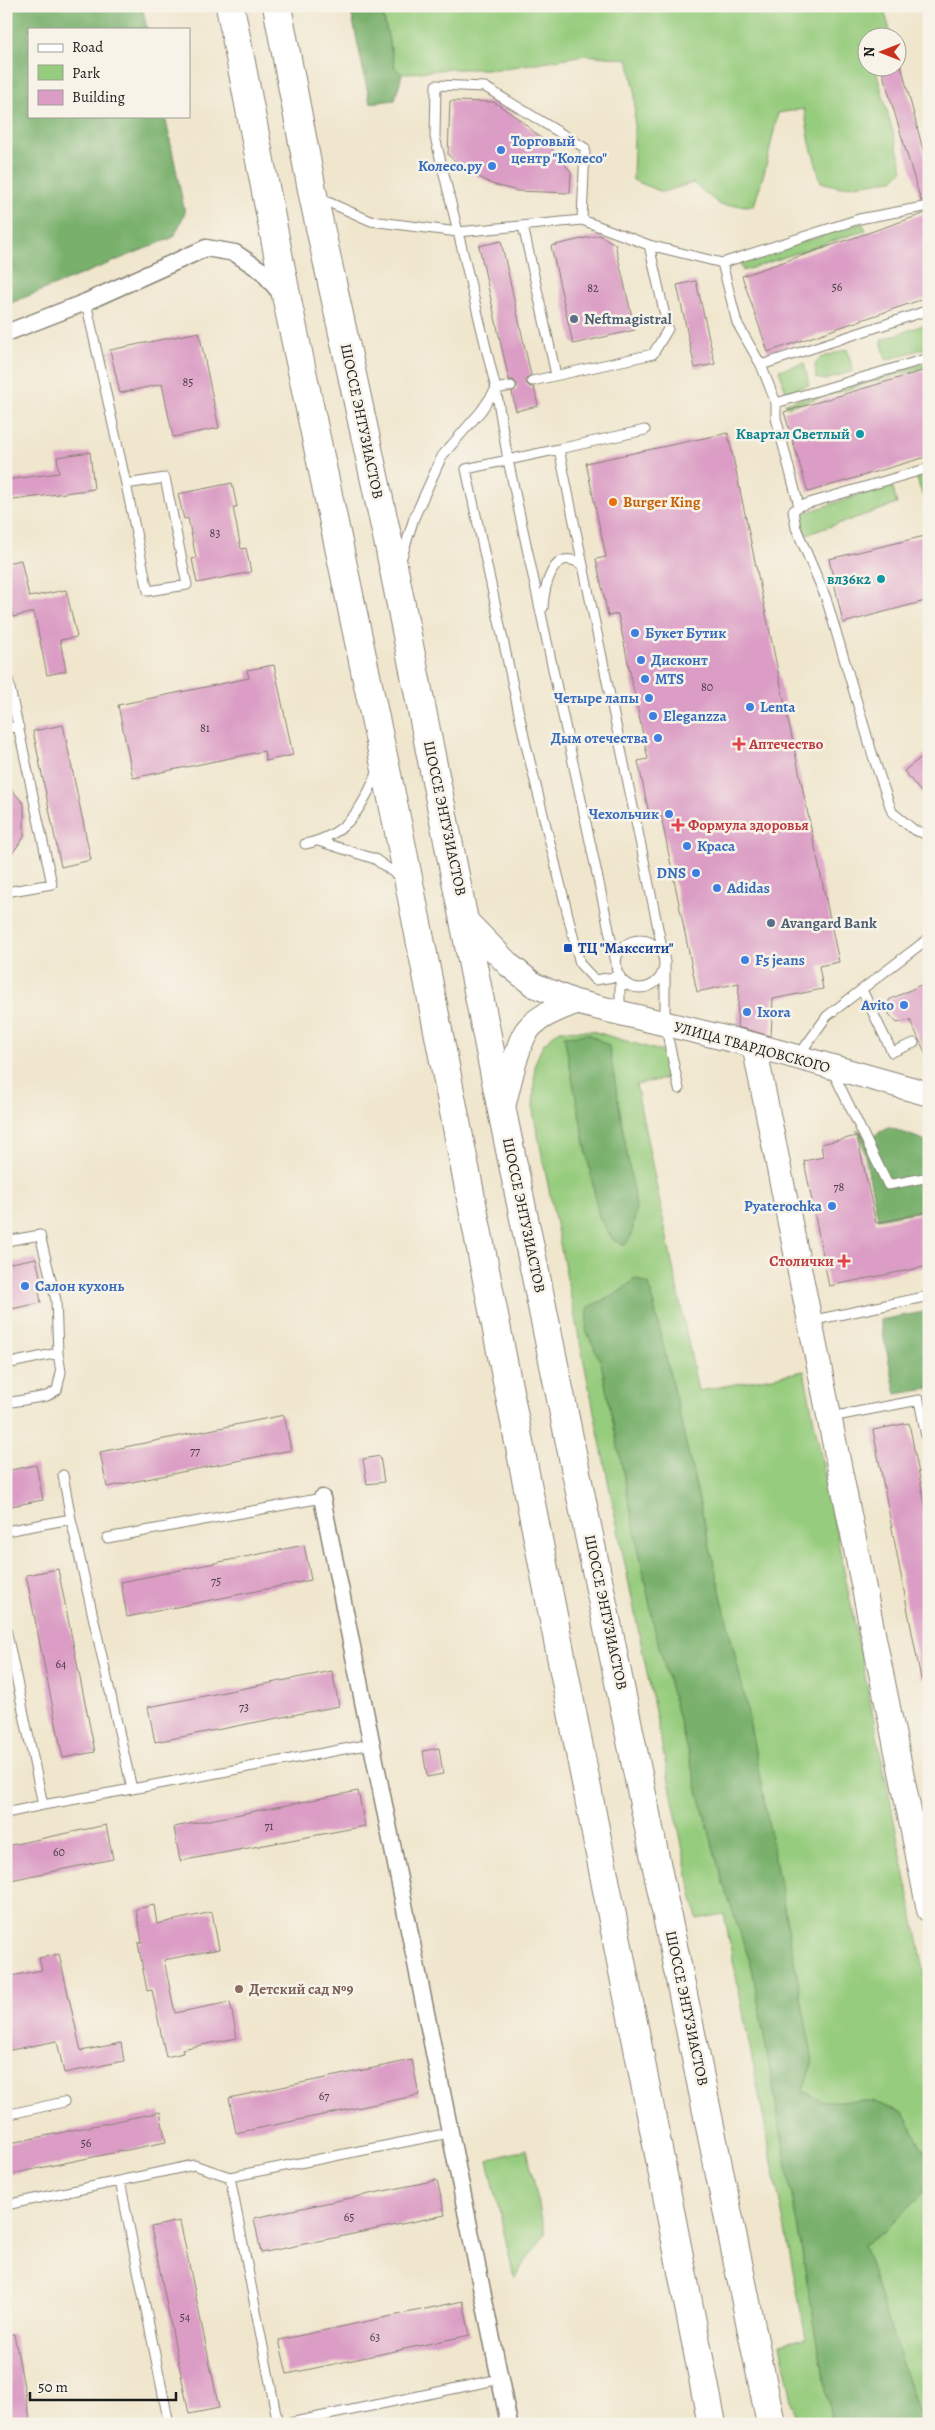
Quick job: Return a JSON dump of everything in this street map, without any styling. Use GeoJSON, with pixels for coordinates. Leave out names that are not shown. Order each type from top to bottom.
{"type":"FeatureCollection","features":[{"type":"Feature","properties":{"kind":"highway"},"geometry":{"type":"LineString","coordinates":[[230,6],[286,300],[409,883],[712,2424]]}},
{"type":"Feature","properties":{"kind":"highway","name":"ШОССЕ ЭНТУЗИАСТОВ"},"geometry":{"type":"LineString","coordinates":[[277,6],[313,195],[396,577],[466,921],[502,1111],[771,2424]]}},
{"type":"Feature","properties":{"kind":"street"},"geometry":{"type":"LineString","coordinates":[[6,333],[86,302],[206,248],[235,253],[262,271],[286,300]]}},
{"type":"Feature","properties":{"kind":"street","name":"УЛИЦА ТВАРДОВСКОГО"},"geometry":{"type":"LineString","coordinates":[[466,921],[509,965],[534,985],[575,1002],[754,1046],[929,1094]]}},
{"type":"Feature","properties":{"kind":"street"},"geometry":{"type":"LineString","coordinates":[[502,1111],[511,1075],[526,1033],[548,1013],[575,1002]]}},
{"type":"Feature","properties":{"kind":"street"},"geometry":{"type":"LineString","coordinates":[[754,1046],[929,1910]]}},
{"type":"Feature","properties":{"kind":"street"},"geometry":{"type":"LineString","coordinates":[[322,1498],[509,2424]]}},
{"type":"Feature","properties":{"kind":"lane"},"geometry":{"type":"LineString","coordinates":[[582,220],[585,148],[485,87],[436,85],[435,137],[496,389],[508,460],[618,972],[626,983],[644,988],[660,978],[665,962],[661,951],[655,944],[637,940],[628,943],[621,949],[617,958],[618,972],[620,1012]]}},
{"type":"Feature","properties":{"kind":"lane"},"geometry":{"type":"LineString","coordinates":[[313,195],[371,222],[458,232],[582,220],[649,245],[722,263],[859,219],[929,206]]}},
{"type":"Feature","properties":{"kind":"lane"},"geometry":{"type":"LineString","coordinates":[[523,226],[556,376]]}},
{"type":"Feature","properties":{"kind":"lane"},"geometry":{"type":"LineString","coordinates":[[532,381],[653,354],[668,329],[649,245]]}},
{"type":"Feature","properties":{"kind":"lane"},"geometry":{"type":"LineString","coordinates":[[722,263],[737,323],[762,365],[776,404],[776,418],[799,506]]}},
{"type":"Feature","properties":{"kind":"lane"},"geometry":{"type":"LineString","coordinates":[[86,302],[148,591],[186,585],[165,478],[126,484]]}},
{"type":"Feature","properties":{"kind":"lane"},"geometry":{"type":"LineString","coordinates":[[762,365],[929,310]]}},
{"type":"Feature","properties":{"kind":"lane"},"geometry":{"type":"LineString","coordinates":[[776,404],[929,358]]}},
{"type":"Feature","properties":{"kind":"lane"},"geometry":{"type":"LineString","coordinates":[[396,577],[414,518],[442,456],[481,411],[496,389],[511,386]]}},
{"type":"Feature","properties":{"kind":"lane"},"geometry":{"type":"LineString","coordinates":[[618,972],[595,980],[580,964],[525,742],[466,469],[644,430]]}},
{"type":"Feature","properties":{"kind":"lane"},"geometry":{"type":"LineString","coordinates":[[559,449],[665,962],[665,1024],[679,1088]]}},
{"type":"Feature","properties":{"kind":"lane"},"geometry":{"type":"LineString","coordinates":[[929,468],[799,506],[794,511],[796,528],[826,598],[873,756],[892,812],[914,830],[929,835]]}},
{"type":"Feature","properties":{"kind":"lane"},"geometry":{"type":"LineString","coordinates":[[542,618],[545,588],[553,568],[558,564],[573,561],[582,565]]}},
{"type":"Feature","properties":{"kind":"lane"},"geometry":{"type":"LineString","coordinates":[[6,670],[52,884],[6,892]]}},
{"type":"Feature","properties":{"kind":"lane"},"geometry":{"type":"LineString","coordinates":[[6,728],[19,727]]}},
{"type":"Feature","properties":{"kind":"lane"},"geometry":{"type":"LineString","coordinates":[[305,844],[318,841],[346,826],[366,799],[384,758]]}},
{"type":"Feature","properties":{"kind":"lane"},"geometry":{"type":"LineString","coordinates":[[318,841],[375,859],[409,883]]}},
{"type":"Feature","properties":{"kind":"lane"},"geometry":{"type":"LineString","coordinates":[[798,1058],[828,1016],[929,938]]}},
{"type":"Feature","properties":{"kind":"lane"},"geometry":{"type":"LineString","coordinates":[[862,990],[892,1052],[914,1043]]}},
{"type":"Feature","properties":{"kind":"lane"},"geometry":{"type":"LineString","coordinates":[[831,1067],[888,1186],[929,1177]]}},
{"type":"Feature","properties":{"kind":"lane"},"geometry":{"type":"LineString","coordinates":[[6,1241],[40,1235],[56,1300],[58,1353],[61,1372],[57,1390],[47,1396],[6,1403]]}},
{"type":"Feature","properties":{"kind":"lane"},"geometry":{"type":"LineString","coordinates":[[810,1321],[929,1296]]}},
{"type":"Feature","properties":{"kind":"lane"},"geometry":{"type":"LineString","coordinates":[[6,1364],[58,1353]]}},
{"type":"Feature","properties":{"kind":"lane"},"geometry":{"type":"LineString","coordinates":[[829,1418],[919,1400],[929,1452]]}},
{"type":"Feature","properties":{"kind":"lane"},"geometry":{"type":"LineString","coordinates":[[63,1475],[71,1519],[132,1789]]}},
{"type":"Feature","properties":{"kind":"lane"},"geometry":{"type":"LineString","coordinates":[[107,1538],[322,1498]]}},
{"type":"Feature","properties":{"kind":"lane"},"geometry":{"type":"LineString","coordinates":[[6,1531],[71,1519]]}},
{"type":"Feature","properties":{"kind":"lane"},"geometry":{"type":"LineString","coordinates":[[6,1629],[43,1805]]}},
{"type":"Feature","properties":{"kind":"lane"},"geometry":{"type":"LineString","coordinates":[[6,1813],[371,1744]]}},
{"type":"Feature","properties":{"kind":"lane"},"geometry":{"type":"LineString","coordinates":[[6,2115],[64,2102]]}},
{"type":"Feature","properties":{"kind":"lane"},"geometry":{"type":"LineString","coordinates":[[6,2205],[194,2165],[230,2178],[449,2133]]}},
{"type":"Feature","properties":{"kind":"lane"},"geometry":{"type":"LineString","coordinates":[[230,2178],[278,2424]]}},
{"type":"Feature","properties":{"kind":"lane"},"geometry":{"type":"LineString","coordinates":[[120,2181],[169,2424]]}},
{"type":"Feature","properties":{"kind":"lane"},"geometry":{"type":"LineString","coordinates":[[285,2424],[500,2380]]}},
{"type":"Feature","properties":{"kind":"green space"},"geometry":{"type":"Polygon","coordinates":[[[6,6],[142,6],[147,28],[28,28],[28,118],[165,118],[185,213],[174,237],[6,305],[6,6]]]}},
{"type":"Feature","properties":{"kind":"green space"},"geometry":{"type":"Polygon","coordinates":[[[350,6],[381,6],[395,67],[402,74],[395,100],[370,103],[350,6]]]}},
{"type":"Feature","properties":{"kind":"green space"},"geometry":{"type":"Polygon","coordinates":[[[381,6],[883,6],[889,28],[858,28],[858,78],[878,78],[903,170],[893,180],[840,187],[821,182],[810,143],[804,109],[778,113],[766,166],[754,206],[720,205],[693,183],[662,192],[633,180],[635,91],[628,59],[585,55],[500,69],[447,69],[402,74],[395,67],[381,6]]]}},
{"type":"Feature","properties":{"kind":"green space"},"geometry":{"type":"Polygon","coordinates":[[[862,223],[866,230],[743,271],[740,262],[862,223]]]}},
{"type":"Feature","properties":{"kind":"green space"},"geometry":{"type":"Polygon","coordinates":[[[929,323],[929,347],[886,360],[881,340],[929,323]]]}},
{"type":"Feature","properties":{"kind":"green space"},"geometry":{"type":"Polygon","coordinates":[[[847,349],[853,371],[825,380],[816,378],[815,364],[820,358],[847,349]]]}},
{"type":"Feature","properties":{"kind":"green space"},"geometry":{"type":"Polygon","coordinates":[[[929,362],[929,366],[787,407],[785,403],[929,362]]]}},
{"type":"Feature","properties":{"kind":"green space"},"geometry":{"type":"Polygon","coordinates":[[[804,363],[809,385],[786,392],[779,370],[804,363]]]}},
{"type":"Feature","properties":{"kind":"green space"},"geometry":{"type":"Polygon","coordinates":[[[929,473],[929,495],[923,497],[916,476],[929,473]]]}},
{"type":"Feature","properties":{"kind":"green space"},"geometry":{"type":"Polygon","coordinates":[[[892,484],[897,504],[805,535],[802,514],[892,484]]]}},
{"type":"Feature","properties":{"kind":"green space"},"geometry":{"type":"Polygon","coordinates":[[[560,1030],[592,1031],[667,1053],[672,1077],[636,1085],[698,1391],[804,1371],[929,1995],[929,2424],[797,2424],[780,2344],[806,2338],[724,1914],[697,1919],[533,1111],[535,1063],[544,1043],[560,1030]]]}},
{"type":"Feature","properties":{"kind":"green space"},"geometry":{"type":"Polygon","coordinates":[[[589,1034],[609,1046],[636,1207],[632,1235],[625,1245],[613,1240],[599,1217],[564,1036],[589,1034]]]}},
{"type":"Feature","properties":{"kind":"green space"},"geometry":{"type":"Polygon","coordinates":[[[888,1127],[929,1142],[929,1209],[878,1219],[861,1137],[856,1130],[872,1137],[888,1127]]]}},
{"type":"Feature","properties":{"kind":"green space"},"geometry":{"type":"Polygon","coordinates":[[[635,1279],[649,1284],[745,1698],[813,2061],[803,2091],[823,2101],[872,2101],[903,2113],[929,2160],[927,2188],[889,2228],[863,2244],[922,2424],[832,2424],[752,1968],[722,1880],[655,1631],[601,1363],[586,1330],[588,1307],[615,1295],[635,1279]]]}},
{"type":"Feature","properties":{"kind":"green space"},"geometry":{"type":"Polygon","coordinates":[[[929,1311],[929,1389],[896,1394],[880,1320],[929,1311]]]}},
{"type":"Feature","properties":{"kind":"green space"},"geometry":{"type":"Polygon","coordinates":[[[527,2149],[545,2234],[514,2278],[488,2160],[527,2149]]]}},
{"type":"Feature","properties":{"kind":"building"},"geometry":{"type":"Polygon","coordinates":[[[884,78],[904,78],[929,173],[929,200],[921,201],[884,78]]]}},
{"type":"Feature","properties":{"kind":"building","name":"Торговый центр \"Колесо\""},"geometry":{"type":"Polygon","coordinates":[[[450,101],[494,102],[519,119],[549,145],[571,172],[570,193],[517,191],[492,184],[466,170],[448,155],[450,101]]]}},
{"type":"Feature","properties":{"kind":"building"},"geometry":{"type":"Polygon","coordinates":[[[929,212],[929,297],[768,352],[742,276],[929,212]]]}},
{"type":"Feature","properties":{"kind":"building"},"geometry":{"type":"Polygon","coordinates":[[[599,235],[615,244],[635,330],[573,344],[551,246],[599,235]]]}},
{"type":"Feature","properties":{"kind":"building"},"geometry":{"type":"Polygon","coordinates":[[[501,241],[531,375],[526,379],[526,383],[530,387],[534,387],[538,406],[516,411],[512,392],[517,388],[517,384],[513,380],[509,380],[479,246],[501,241]]]}},
{"type":"Feature","properties":{"kind":"building"},"geometry":{"type":"Polygon","coordinates":[[[696,281],[715,364],[695,368],[677,285],[696,281]]]}},
{"type":"Feature","properties":{"kind":"building"},"geometry":{"type":"Polygon","coordinates":[[[199,332],[219,428],[173,437],[162,384],[120,393],[110,350],[199,332]]]}},
{"type":"Feature","properties":{"kind":"building","name":"Квартал Светлый"},"geometry":{"type":"Polygon","coordinates":[[[929,369],[929,456],[808,492],[784,412],[929,369]]]}},
{"type":"Feature","properties":{"kind":"building"},"geometry":{"type":"Polygon","coordinates":[[[728,433],[839,962],[819,966],[823,989],[773,999],[771,1036],[737,1027],[739,983],[697,992],[661,816],[650,819],[638,761],[648,759],[618,614],[608,616],[596,559],[606,557],[586,463],[728,433]]]}},
{"type":"Feature","properties":{"kind":"building"},"geometry":{"type":"Polygon","coordinates":[[[90,452],[94,489],[6,501],[6,480],[59,473],[57,457],[90,452]]]}},
{"type":"Feature","properties":{"kind":"building"},"geometry":{"type":"Polygon","coordinates":[[[232,483],[237,507],[233,507],[241,549],[246,548],[251,572],[197,583],[192,559],[196,558],[188,518],[184,519],[178,494],[232,483]]]}},
{"type":"Feature","properties":{"kind":"building","name":"вл36к2"},"geometry":{"type":"Polygon","coordinates":[[[929,535],[929,600],[843,623],[829,559],[929,535]]]}},
{"type":"Feature","properties":{"kind":"building"},"geometry":{"type":"Polygon","coordinates":[[[21,560],[29,597],[66,590],[77,637],[60,640],[66,671],[47,675],[34,612],[13,617],[6,581],[6,563],[21,560]]]}},
{"type":"Feature","properties":{"kind":"building"},"geometry":{"type":"Polygon","coordinates":[[[274,665],[293,755],[266,761],[264,751],[133,778],[118,705],[249,678],[247,670],[274,665]]]}},
{"type":"Feature","properties":{"kind":"building"},"geometry":{"type":"Polygon","coordinates":[[[63,725],[91,860],[61,867],[33,731],[63,725]]]}},
{"type":"Feature","properties":{"kind":"building"},"geometry":{"type":"Polygon","coordinates":[[[929,751],[929,802],[904,771],[929,751]]]}},
{"type":"Feature","properties":{"kind":"building"},"geometry":{"type":"Polygon","coordinates":[[[6,783],[24,804],[24,837],[6,862],[6,783]]]}},
{"type":"Feature","properties":{"kind":"building"},"geometry":{"type":"Polygon","coordinates":[[[929,981],[929,1061],[910,1020],[897,1023],[889,1014],[889,1000],[929,981]]]}},
{"type":"Feature","properties":{"kind":"building"},"geometry":{"type":"Polygon","coordinates":[[[857,1136],[876,1223],[929,1212],[929,1266],[829,1286],[804,1161],[823,1157],[821,1144],[857,1136]]]}},
{"type":"Feature","properties":{"kind":"building"},"geometry":{"type":"Polygon","coordinates":[[[36,1258],[43,1290],[39,1291],[41,1303],[6,1310],[6,1264],[36,1258]]]}},
{"type":"Feature","properties":{"kind":"building"},"geometry":{"type":"Polygon","coordinates":[[[284,1415],[291,1450],[107,1487],[100,1452],[284,1415]]]}},
{"type":"Feature","properties":{"kind":"building"},"geometry":{"type":"Polygon","coordinates":[[[909,1423],[929,1525],[929,1678],[921,1679],[873,1430],[909,1423]]]}},
{"type":"Feature","properties":{"kind":"building"},"geometry":{"type":"Polygon","coordinates":[[[380,1456],[384,1482],[367,1484],[363,1459],[380,1456]]]}},
{"type":"Feature","properties":{"kind":"building"},"geometry":{"type":"Polygon","coordinates":[[[36,1465],[43,1500],[6,1507],[6,1471],[36,1465]]]}},
{"type":"Feature","properties":{"kind":"building"},"geometry":{"type":"Polygon","coordinates":[[[304,1545],[311,1580],[127,1617],[121,1582],[304,1545]]]}},
{"type":"Feature","properties":{"kind":"building"},"geometry":{"type":"Polygon","coordinates":[[[58,1569],[95,1752],[63,1758],[26,1575],[58,1569]]]}},
{"type":"Feature","properties":{"kind":"building"},"geometry":{"type":"Polygon","coordinates":[[[332,1671],[339,1706],[155,1742],[148,1707],[332,1671]]]}},
{"type":"Feature","properties":{"kind":"building"},"geometry":{"type":"Polygon","coordinates":[[[439,1748],[443,1774],[427,1777],[423,1751],[439,1748]]]}},
{"type":"Feature","properties":{"kind":"building"},"geometry":{"type":"Polygon","coordinates":[[[358,1791],[365,1826],[180,1861],[174,1827],[358,1791]]]}},
{"type":"Feature","properties":{"kind":"building"},"geometry":{"type":"Polygon","coordinates":[[[106,1825],[113,1859],[6,1881],[6,1846],[106,1825]]]}},
{"type":"Feature","properties":{"kind":"building"},"geometry":{"type":"Polygon","coordinates":[[[154,1905],[157,1924],[212,1912],[219,1949],[164,1960],[175,2013],[230,2002],[237,2038],[182,2049],[183,2053],[166,2057],[152,1990],[147,1991],[138,1943],[142,1942],[136,1909],[154,1905]]]}},
{"type":"Feature","properties":{"kind":"building"},"geometry":{"type":"Polygon","coordinates":[[[59,1954],[81,2051],[121,2043],[124,2061],[64,2073],[57,2041],[6,2051],[6,1977],[42,1970],[39,1958],[59,1954]]]}},
{"type":"Feature","properties":{"kind":"building"},"geometry":{"type":"Polygon","coordinates":[[[412,2060],[419,2095],[236,2133],[229,2098],[412,2060]]]}},
{"type":"Feature","properties":{"kind":"building"},"geometry":{"type":"Polygon","coordinates":[[[160,2112],[166,2142],[6,2175],[6,2144],[160,2112]]]}},
{"type":"Feature","properties":{"kind":"building"},"geometry":{"type":"Polygon","coordinates":[[[437,2180],[445,2215],[261,2253],[254,2218],[437,2180]]]}},
{"type":"Feature","properties":{"kind":"building"},"geometry":{"type":"Polygon","coordinates":[[[180,2221],[219,2408],[189,2414],[151,2227],[180,2221]]]}},
{"type":"Feature","properties":{"kind":"building"},"geometry":{"type":"Polygon","coordinates":[[[463,2301],[470,2335],[287,2374],[279,2340],[463,2301]]]}},
{"type":"Feature","properties":{"kind":"building"},"geometry":{"type":"Polygon","coordinates":[[[14,2334],[31,2424],[6,2424],[6,2335],[14,2334]]]}},
{"type":"Feature","properties":{"kind":"place","name":"Торговый центр \"Колесо\""},"geometry":{"type":"Point","coordinates":[501,150]}},
{"type":"Feature","properties":{"kind":"place","name":"Колесо.ру"},"geometry":{"type":"Point","coordinates":[492,166]}},
{"type":"Feature","properties":{"kind":"place","name":"Neftmagistral"},"geometry":{"type":"Point","coordinates":[574,319]}},
{"type":"Feature","properties":{"kind":"place","name":"Квартал Светлый"},"geometry":{"type":"Point","coordinates":[860,434]}},
{"type":"Feature","properties":{"kind":"place","name":"Burger King"},"geometry":{"type":"Point","coordinates":[613,502]}},
{"type":"Feature","properties":{"kind":"place","name":"вл36к2"},"geometry":{"type":"Point","coordinates":[881,579]}},
{"type":"Feature","properties":{"kind":"place","name":"Букет Бутик"},"geometry":{"type":"Point","coordinates":[635,633]}},
{"type":"Feature","properties":{"kind":"place","name":"Дисконт"},"geometry":{"type":"Point","coordinates":[641,660]}},
{"type":"Feature","properties":{"kind":"place","name":"MTS"},"geometry":{"type":"Point","coordinates":[645,679]}},
{"type":"Feature","properties":{"kind":"place","name":"Четыре лапы"},"geometry":{"type":"Point","coordinates":[649,698]}},
{"type":"Feature","properties":{"kind":"place","name":"Lenta"},"geometry":{"type":"Point","coordinates":[750,707]}},
{"type":"Feature","properties":{"kind":"place","name":"Eleganzza"},"geometry":{"type":"Point","coordinates":[653,716]}},
{"type":"Feature","properties":{"kind":"place","name":"Дым отечества"},"geometry":{"type":"Point","coordinates":[658,738]}},
{"type":"Feature","properties":{"kind":"place","name":"Аптечество"},"geometry":{"type":"Point","coordinates":[739,744]}},
{"type":"Feature","properties":{"kind":"place","name":"Чехольчик"},"geometry":{"type":"Point","coordinates":[669,814]}},
{"type":"Feature","properties":{"kind":"place","name":"Формула здоровья"},"geometry":{"type":"Point","coordinates":[678,825]}},
{"type":"Feature","properties":{"kind":"place","name":"Краса"},"geometry":{"type":"Point","coordinates":[687,846]}},
{"type":"Feature","properties":{"kind":"place","name":"DNS"},"geometry":{"type":"Point","coordinates":[696,873]}},
{"type":"Feature","properties":{"kind":"place","name":"Adidas"},"geometry":{"type":"Point","coordinates":[717,888]}},
{"type":"Feature","properties":{"kind":"place","name":"Avangard Bank"},"geometry":{"type":"Point","coordinates":[771,923]}},
{"type":"Feature","properties":{"kind":"place","name":"ТЦ \"Макссити\""},"geometry":{"type":"Point","coordinates":[568,948]}},
{"type":"Feature","properties":{"kind":"place","name":"F5 jeans"},"geometry":{"type":"Point","coordinates":[745,960]}},
{"type":"Feature","properties":{"kind":"place","name":"Avito"},"geometry":{"type":"Point","coordinates":[904,1005]}},
{"type":"Feature","properties":{"kind":"place","name":"Ixora"},"geometry":{"type":"Point","coordinates":[747,1012]}},
{"type":"Feature","properties":{"kind":"place","name":"Pyaterochka"},"geometry":{"type":"Point","coordinates":[832,1206]}},
{"type":"Feature","properties":{"kind":"place","name":"Столички"},"geometry":{"type":"Point","coordinates":[844,1261]}},
{"type":"Feature","properties":{"kind":"place","name":"Салон кухонь"},"geometry":{"type":"Point","coordinates":[25,1286]}},
{"type":"Feature","properties":{"kind":"place","name":"Детский сад №9"},"geometry":{"type":"Point","coordinates":[239,1989]}}]}
